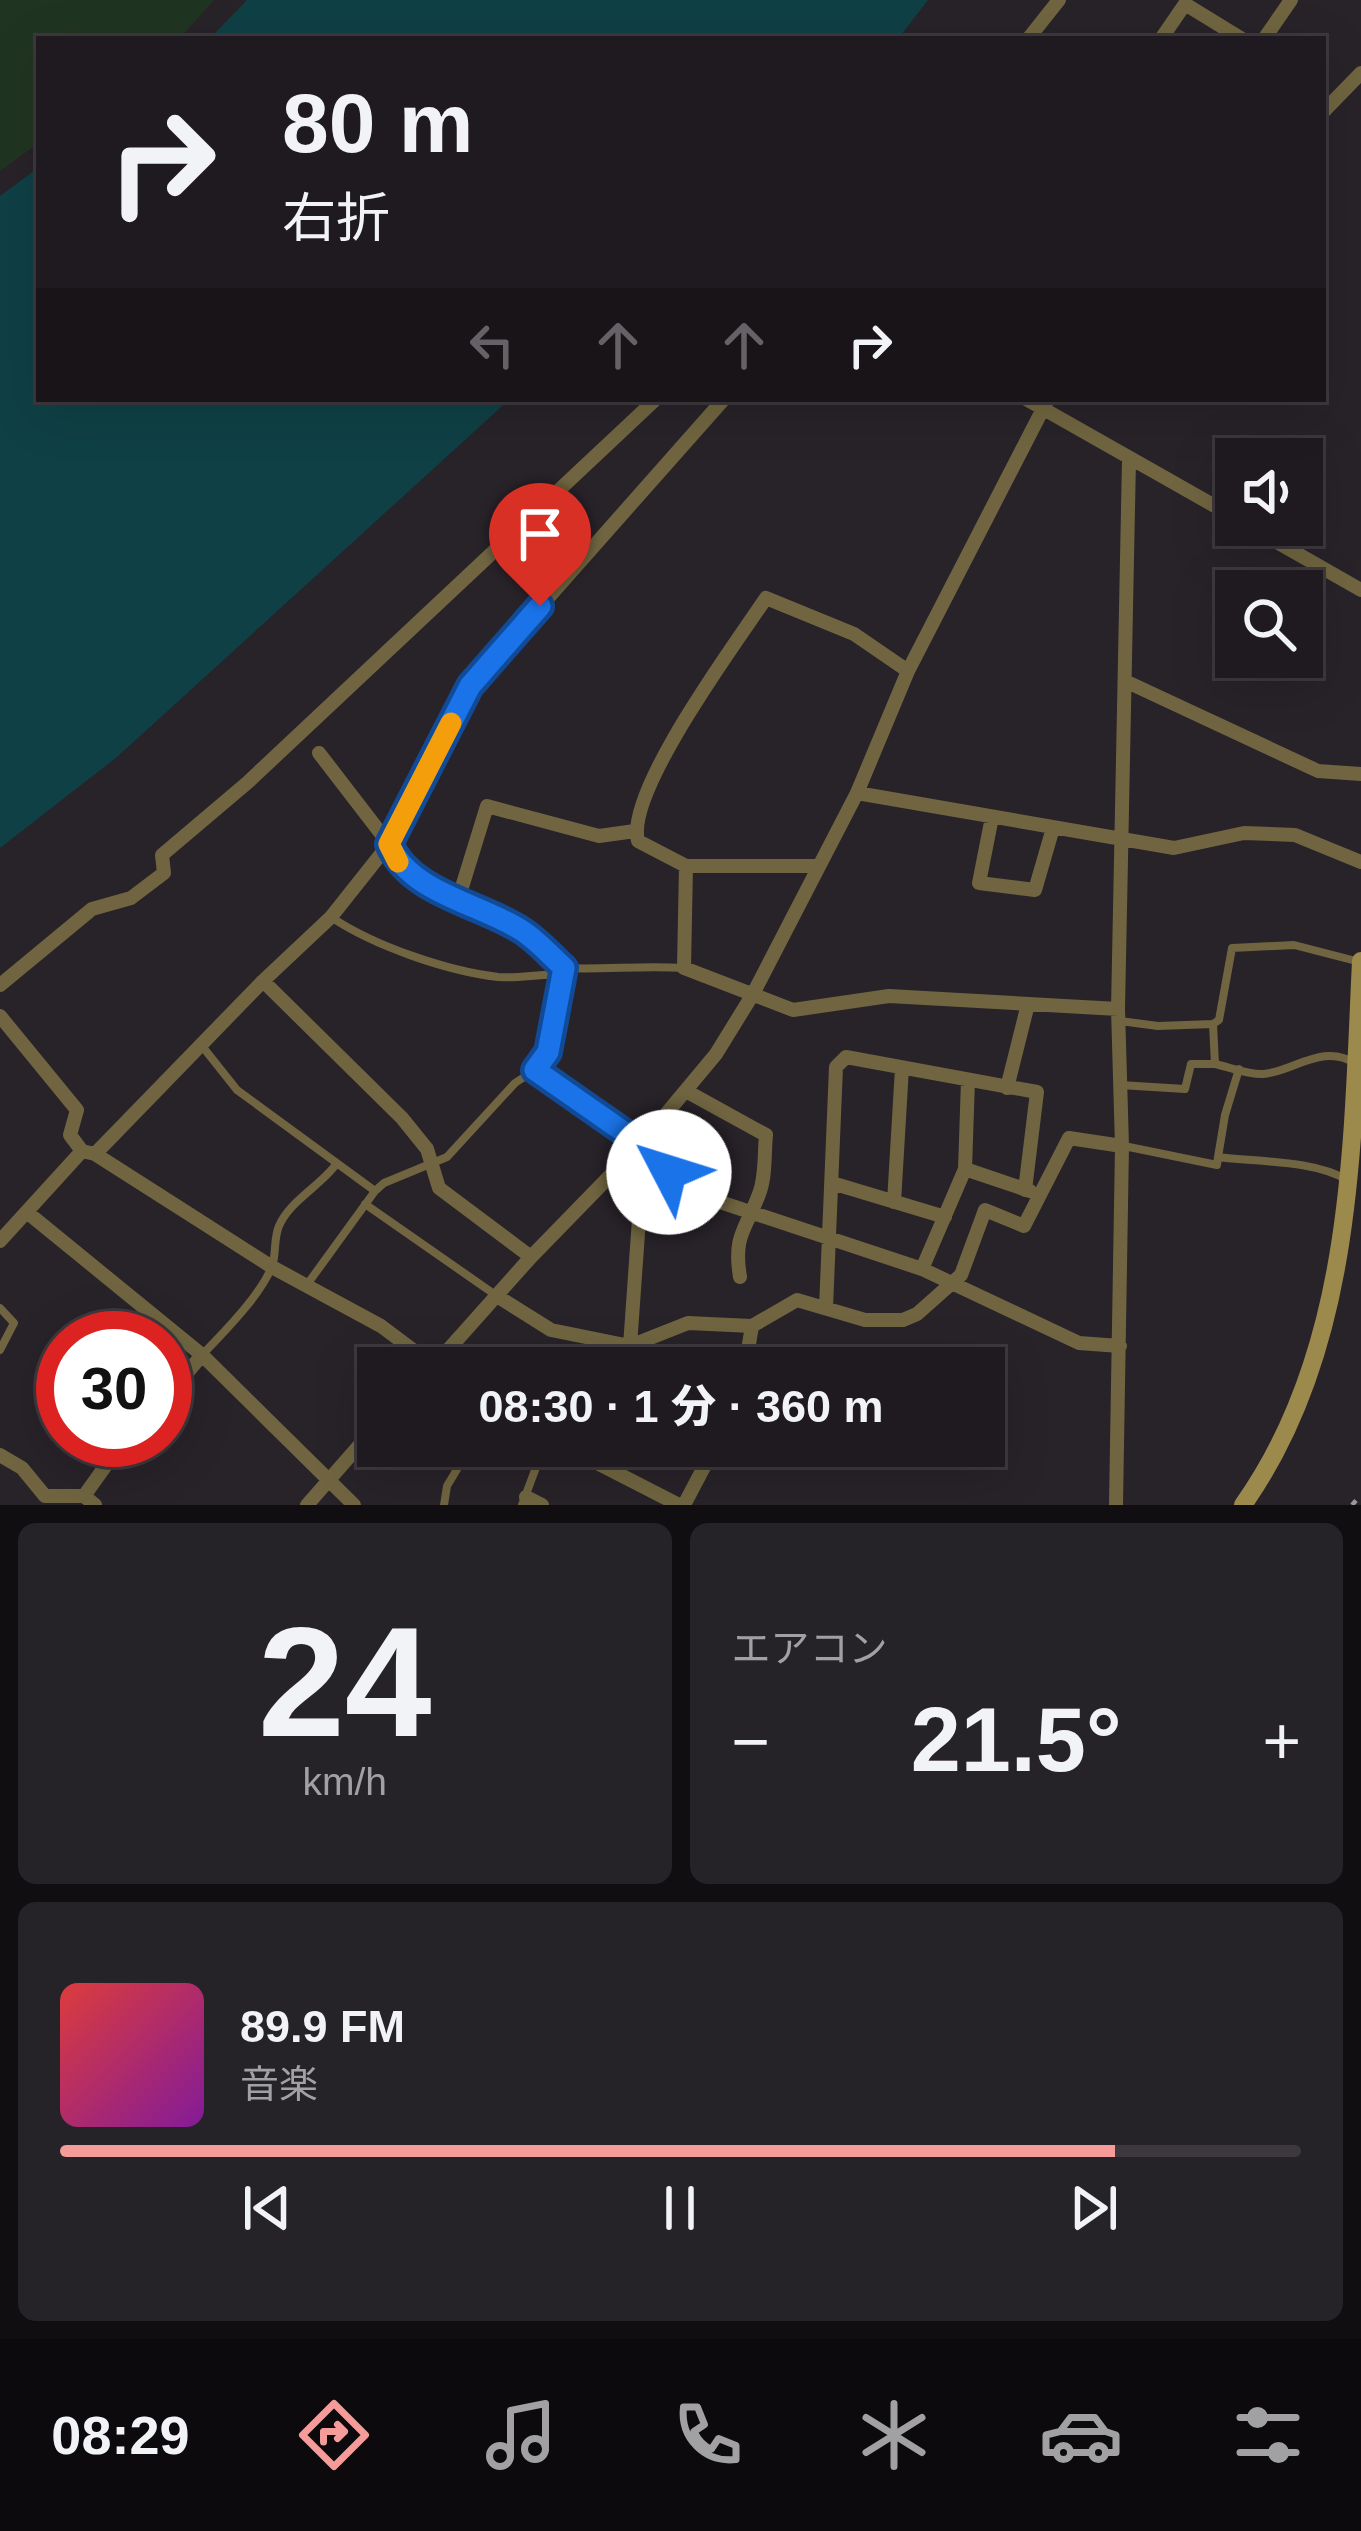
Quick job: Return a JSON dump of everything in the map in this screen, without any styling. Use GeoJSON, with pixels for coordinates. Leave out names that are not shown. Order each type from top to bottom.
{"type":"FeatureCollection","features":[{"type":"Feature","properties":{"kind":"main road"},"geometry":{"type":"LineString","coordinates":[[1243,1505],[1276,1451],[1324,1330],[1353,1213],[1347,1180],[1359,1065],[1361,962]]}},
{"type":"Feature","properties":{"kind":"street"},"geometry":{"type":"LineString","coordinates":[[1266,36],[1291,0]]}},
{"type":"Feature","properties":{"kind":"street"},"geometry":{"type":"LineString","coordinates":[[1030,36],[1057,1]]}},
{"type":"Feature","properties":{"kind":"street"},"geometry":{"type":"LineString","coordinates":[[1163,36],[1185,4],[1237,36]]}},
{"type":"Feature","properties":{"kind":"street"},"geometry":{"type":"LineString","coordinates":[[1326,109],[1361,73]]}},
{"type":"Feature","properties":{"kind":"street"},"geometry":{"type":"LineString","coordinates":[[0,986],[92,909],[131,898],[164,873],[162,855],[247,783],[653,402]]}},
{"type":"Feature","properties":{"kind":"street"},"geometry":{"type":"LineString","coordinates":[[0,1240],[332,917],[389,844],[470,686],[721,402]]}},
{"type":"Feature","properties":{"kind":"street"},"geometry":{"type":"LineString","coordinates":[[452,1347],[641,1144],[716,1054],[753,994],[857,793],[908,671],[1044,403],[1129,459],[1215,506]]}},
{"type":"Feature","properties":{"kind":"street"},"geometry":{"type":"LineString","coordinates":[[1116,1505],[1122,1146],[1118,1015],[1129,459]]}},
{"type":"Feature","properties":{"kind":"street"},"geometry":{"type":"LineString","coordinates":[[1284,546],[1361,590]]}},
{"type":"Feature","properties":{"kind":"street"},"geometry":{"type":"LineString","coordinates":[[819,866],[686,866],[638,841],[635,831],[644,798],[672,741],[766,598],[854,634],[908,671]]}},
{"type":"Feature","properties":{"kind":"street"},"geometry":{"type":"LineString","coordinates":[[1125,681],[1318,771],[1361,773]]}},
{"type":"Feature","properties":{"kind":"street"},"geometry":{"type":"LineString","coordinates":[[319,753],[389,844],[396,860],[428,885],[522,931],[564,971]]}},
{"type":"Feature","properties":{"kind":"street"},"geometry":{"type":"LineString","coordinates":[[857,793],[1174,848],[1244,832],[1295,835],[1361,862]]}},
{"type":"Feature","properties":{"kind":"street"},"geometry":{"type":"LineString","coordinates":[[458,900],[487,806],[599,836],[635,831]]}},
{"type":"Feature","properties":{"kind":"street"},"geometry":{"type":"LineString","coordinates":[[992,818],[980,883],[1035,890],[1053,828]]}},
{"type":"Feature","properties":{"kind":"street"},"geometry":{"type":"LineString","coordinates":[[686,866],[684,968],[793,1010],[889,996],[1118,1015]]}},
{"type":"Feature","properties":{"kind":"street"},"geometry":{"type":"LineString","coordinates":[[263,981],[402,1118],[427,1149],[440,1188],[531,1257]]}},
{"type":"Feature","properties":{"kind":"street"},"geometry":{"type":"LineString","coordinates":[[1007,1088],[1028,1004]]}},
{"type":"Feature","properties":{"kind":"street"},"geometry":{"type":"LineString","coordinates":[[0,1016],[77,1110],[70,1135],[88,1153],[272,1267],[381,1326],[408,1347]]}},
{"type":"Feature","properties":{"kind":"street"},"geometry":{"type":"LineString","coordinates":[[497,1296],[551,1330],[630,1346],[688,1323],[752,1326],[797,1300],[865,1320],[904,1320],[961,1275],[985,1210],[1024,1226],[1033,1192],[1037,1092],[846,1057],[836,1067],[826,1308]]}},
{"type":"Feature","properties":{"kind":"street"},"geometry":{"type":"LineString","coordinates":[[894,1202],[902,1068]]}},
{"type":"Feature","properties":{"kind":"street"},"geometry":{"type":"LineString","coordinates":[[922,1270],[965,1169],[968,1080]]}},
{"type":"Feature","properties":{"kind":"street"},"geometry":{"type":"LineString","coordinates":[[686,1091],[766,1135],[761,1191],[740,1231],[736,1251],[740,1277]]}},
{"type":"Feature","properties":{"kind":"street"},"geometry":{"type":"LineString","coordinates":[[1033,1192],[1069,1138],[1122,1146]]}},
{"type":"Feature","properties":{"kind":"street"},"geometry":{"type":"LineString","coordinates":[[641,1144],[669,1172],[714,1200],[922,1270],[1079,1342],[1120,1346]]}},
{"type":"Feature","properties":{"kind":"street"},"geometry":{"type":"LineString","coordinates":[[965,1169],[1033,1192]]}},
{"type":"Feature","properties":{"kind":"street"},"geometry":{"type":"LineString","coordinates":[[630,1346],[640,1205],[669,1172]]}},
{"type":"Feature","properties":{"kind":"street"},"geometry":{"type":"LineString","coordinates":[[832,1183],[945,1216]]}},
{"type":"Feature","properties":{"kind":"street"},"geometry":{"type":"LineString","coordinates":[[28,1213],[202,1355],[354,1505]]}},
{"type":"Feature","properties":{"kind":"street"},"geometry":{"type":"LineString","coordinates":[[748,1347],[752,1326]]}},
{"type":"Feature","properties":{"kind":"street"},"geometry":{"type":"LineString","coordinates":[[192,1367],[202,1355]]}},
{"type":"Feature","properties":{"kind":"street"},"geometry":{"type":"LineString","coordinates":[[308,1505],[357,1448]]}},
{"type":"Feature","properties":{"kind":"street"},"geometry":{"type":"LineString","coordinates":[[0,1455],[22,1468],[42,1500],[89,1501],[109,1467]]}},
{"type":"Feature","properties":{"kind":"street"},"geometry":{"type":"LineString","coordinates":[[606,1467],[681,1505],[704,1467]]}},
{"type":"Feature","properties":{"kind":"street"},"geometry":{"type":"LineString","coordinates":[[524,1501],[542,1505]]}},
{"type":"Feature","properties":{"kind":"lane"},"geometry":{"type":"LineString","coordinates":[[332,917],[407,953],[496,977],[616,971],[638,965],[684,968]]}},
{"type":"Feature","properties":{"kind":"lane"},"geometry":{"type":"LineString","coordinates":[[1118,1015],[1173,1027],[1213,1024],[1219,1019],[1232,947],[1294,945],[1361,962]]}},
{"type":"Feature","properties":{"kind":"lane"},"geometry":{"type":"LineString","coordinates":[[306,1286],[383,1183],[447,1157],[515,1083],[535,1070],[548,1052],[564,971]]}},
{"type":"Feature","properties":{"kind":"lane"},"geometry":{"type":"LineString","coordinates":[[1213,1024],[1215,1064]]}},
{"type":"Feature","properties":{"kind":"lane"},"geometry":{"type":"LineString","coordinates":[[200,1045],[237,1090],[375,1191]]}},
{"type":"Feature","properties":{"kind":"lane"},"geometry":{"type":"LineString","coordinates":[[1118,1085],[1186,1089],[1191,1064],[1266,1075],[1303,1059],[1346,1058],[1359,1065]]}},
{"type":"Feature","properties":{"kind":"lane"},"geometry":{"type":"LineString","coordinates":[[1122,1146],[1217,1165],[1239,1069]]}},
{"type":"Feature","properties":{"kind":"lane"},"geometry":{"type":"LineString","coordinates":[[535,1070],[641,1144]]}},
{"type":"Feature","properties":{"kind":"lane"},"geometry":{"type":"LineString","coordinates":[[1218,1157],[1325,1166],[1347,1180]]}},
{"type":"Feature","properties":{"kind":"lane"},"geometry":{"type":"LineString","coordinates":[[202,1355],[229,1327],[272,1267],[279,1225],[337,1163]]}},
{"type":"Feature","properties":{"kind":"lane"},"geometry":{"type":"LineString","coordinates":[[364,1204],[497,1296]]}},
{"type":"Feature","properties":{"kind":"lane"},"geometry":{"type":"LineString","coordinates":[[0,1309],[14,1323],[0,1350]]}},
{"type":"Feature","properties":{"kind":"lane"},"geometry":{"type":"LineString","coordinates":[[448,1504],[447,1486],[458,1467]]}},
{"type":"Feature","properties":{"kind":"lane"},"geometry":{"type":"LineString","coordinates":[[524,1501],[536,1467]]}},
{"type":"Feature","properties":{"kind":"green space"},"geometry":{"type":"Polygon","coordinates":[[[0,0],[214,0],[182,36],[36,36],[36,145],[0,171],[0,0]]]}},
{"type":"Feature","properties":{"kind":"water"},"geometry":{"type":"Polygon","coordinates":[[[247,0],[928,0],[900,36],[212,36],[247,0]]]}},
{"type":"Feature","properties":{"kind":"water"},"geometry":{"type":"Polygon","coordinates":[[[36,169],[36,402],[507,402],[117,757],[0,848],[0,196],[36,169]]]}},
{"type":"Feature","properties":{"kind":"railway"},"geometry":{"type":"LineString","coordinates":[[1352,1505],[1361,1495]]}},
{"type":"Feature","properties":{"kind":"slow traffic"},"geometry":{"type":"LineString","coordinates":[[398,862],[389,844],[451,723]]}},
{"type":"Feature","properties":{"kind":"route"},"geometry":{"type":"LineString","coordinates":[[540,606],[470,686],[389,844],[396,860],[428,885],[522,931],[564,968],[548,1052],[535,1070],[641,1144],[669,1172]]}}]}
